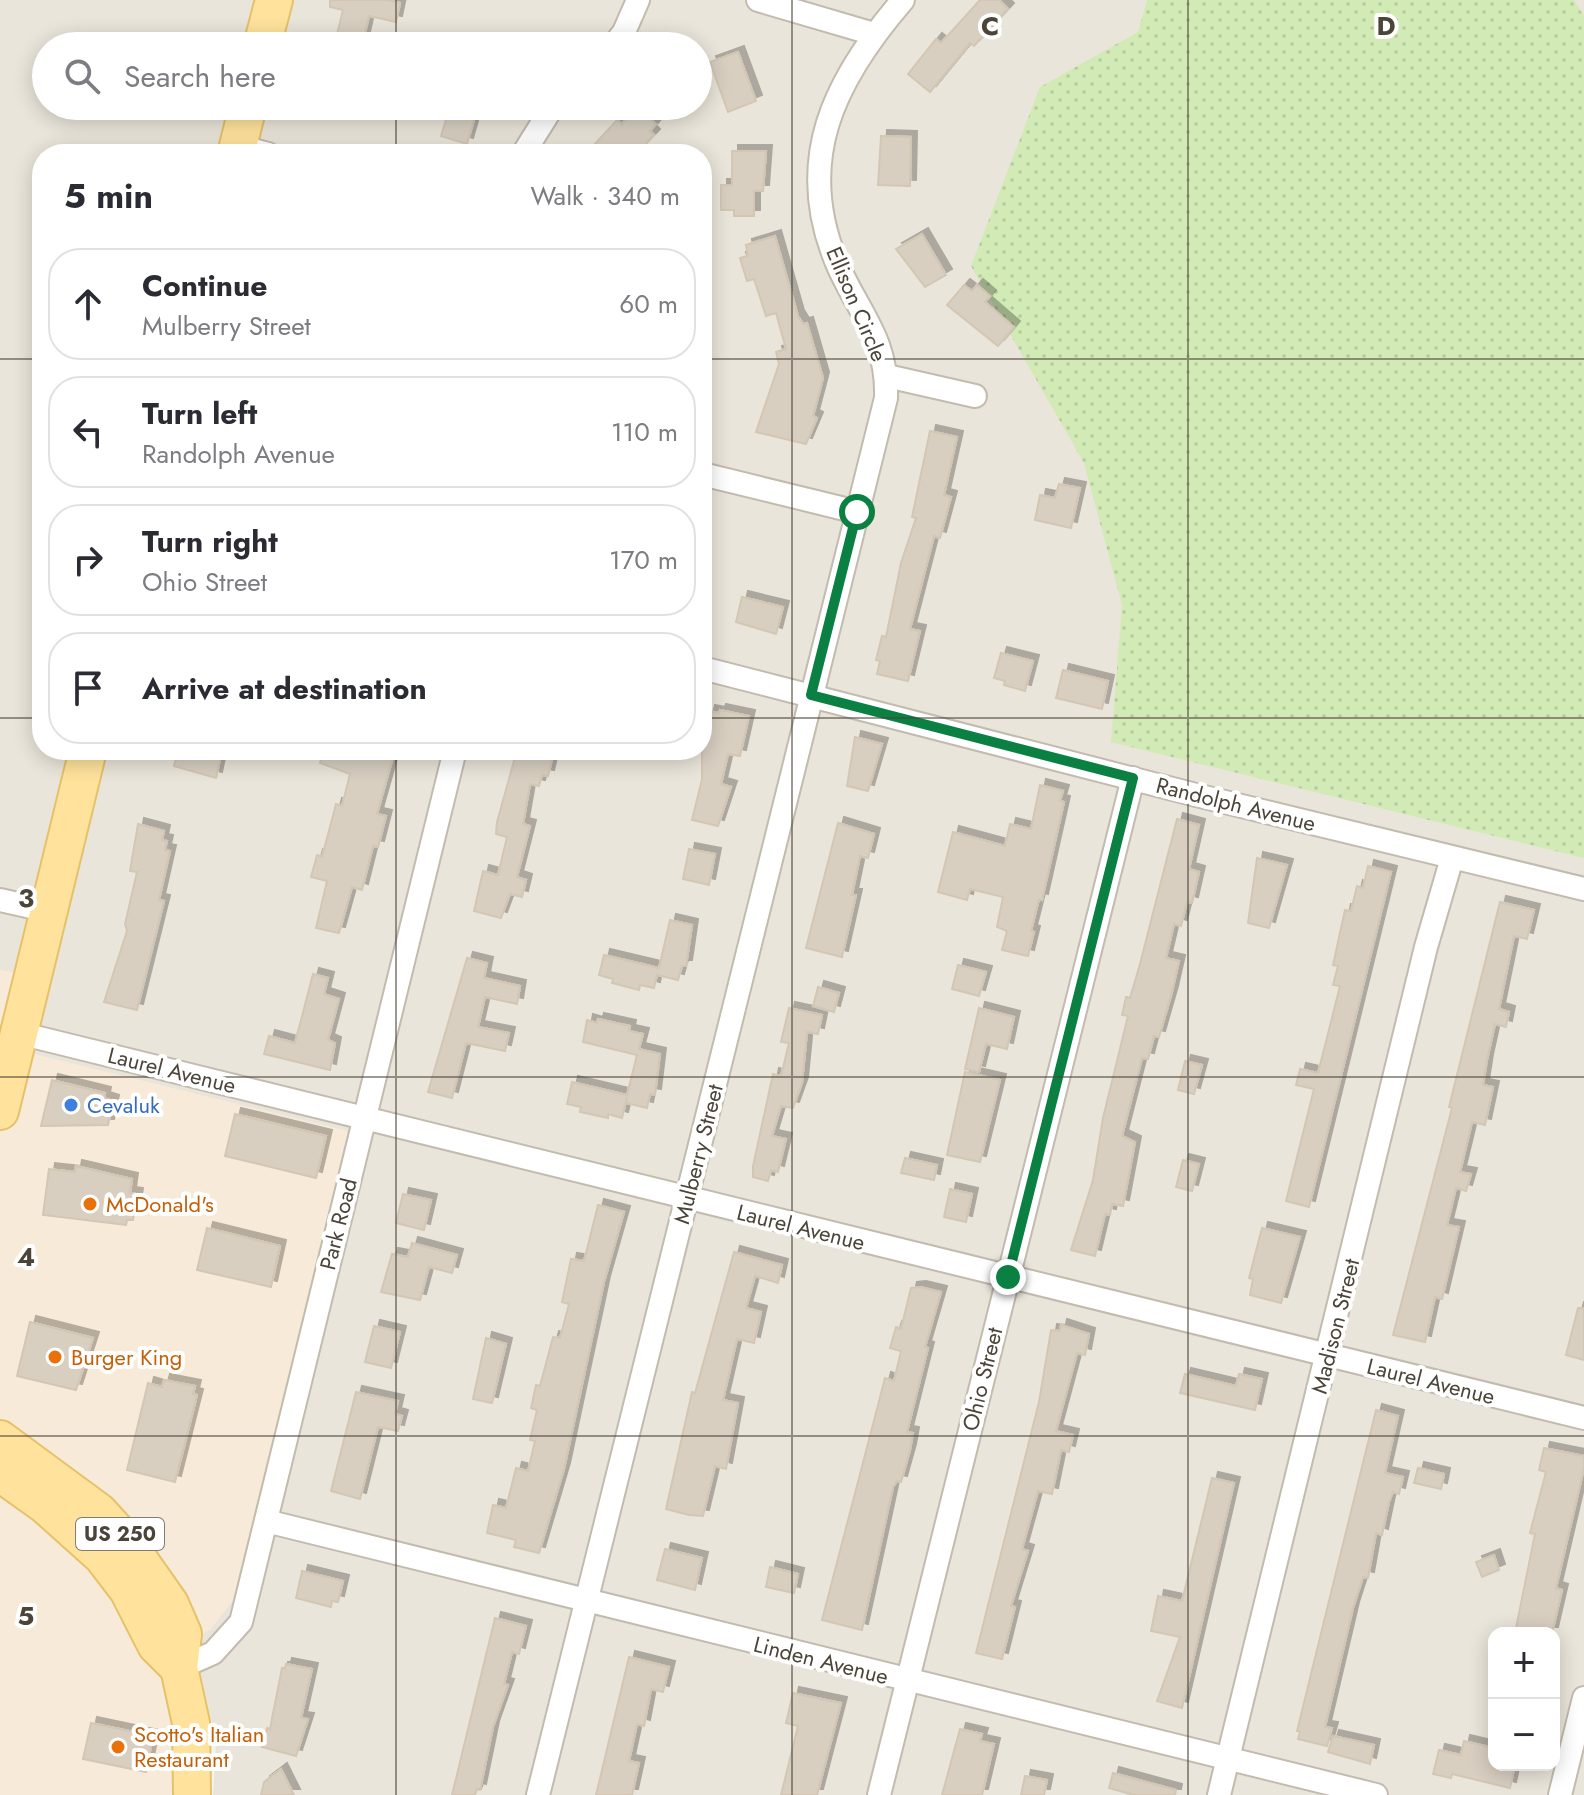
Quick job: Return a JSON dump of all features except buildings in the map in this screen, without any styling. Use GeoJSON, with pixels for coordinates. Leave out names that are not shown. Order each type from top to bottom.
{"type":"FeatureCollection","features":[{"type":"Feature","properties":{"kind":"main road"},"geometry":{"type":"LineString","coordinates":[[266,32],[274,0]]}},
{"type":"Feature","properties":{"kind":"main road"},"geometry":{"type":"LineString","coordinates":[[247,144],[248,120]]}},
{"type":"Feature","properties":{"kind":"main road"},"geometry":{"type":"LineString","coordinates":[[0,1111],[86,760]]}},
{"type":"Feature","properties":{"kind":"main road","name":"US 250"},"geometry":{"type":"LineString","coordinates":[[0,1439],[99,1512],[156,1582],[183,1634],[179,1668],[191,1723],[192,1795]]}},
{"type":"Feature","properties":{"kind":"main road","name":"US 250"},"geometry":{"type":"LineString","coordinates":[[0,1473],[45,1505],[102,1556],[128,1590],[156,1645],[179,1668]]}},
{"type":"Feature","properties":{"kind":"street"},"geometry":{"type":"LineString","coordinates":[[624,32],[638,0]]}},
{"type":"Feature","properties":{"kind":"street"},"geometry":{"type":"LineString","coordinates":[[758,0],[874,34]]}},
{"type":"Feature","properties":{"kind":"street","name":"Ellison Circle"},"geometry":{"type":"LineString","coordinates":[[857,512],[886,398],[887,376],[876,335],[831,248],[821,185],[823,140],[835,97],[849,69],[903,0]]}},
{"type":"Feature","properties":{"kind":"street"},"geometry":{"type":"LineString","coordinates":[[529,144],[544,120]]}},
{"type":"Feature","properties":{"kind":"street"},"geometry":{"type":"LineString","coordinates":[[887,376],[975,396]]}},
{"type":"Feature","properties":{"kind":"street"},"geometry":{"type":"LineString","coordinates":[[712,476],[857,512]]}},
{"type":"Feature","properties":{"kind":"street","name":"Mulberry Street"},"geometry":{"type":"LineString","coordinates":[[538,1795],[857,512]]}},
{"type":"Feature","properties":{"kind":"street","name":"Randolph Avenue"},"geometry":{"type":"LineString","coordinates":[[712,670],[1584,889]]}},
{"type":"Feature","properties":{"kind":"street","name":"Park Road"},"geometry":{"type":"LineString","coordinates":[[179,1668],[213,1653],[241,1622],[453,760]]}},
{"type":"Feature","properties":{"kind":"street","name":"Ohio Street"},"geometry":{"type":"LineString","coordinates":[[879,1795],[1133,778]]}},
{"type":"Feature","properties":{"kind":"street","name":"Madison Street"},"geometry":{"type":"LineString","coordinates":[[1219,1795],[1426,947],[1452,858]]}},
{"type":"Feature","properties":{"kind":"street"},"geometry":{"type":"LineString","coordinates":[[0,900],[49,911]]}},
{"type":"Feature","properties":{"kind":"street","name":"Laurel Avenue"},"geometry":{"type":"LineString","coordinates":[[19,1033],[1584,1418]]}},
{"type":"Feature","properties":{"kind":"street","name":"Linden Avenue"},"geometry":{"type":"LineString","coordinates":[[266,1521],[1376,1795]]}},
{"type":"Feature","properties":{"kind":"street"},"geometry":{"type":"LineString","coordinates":[[1560,1795],[1584,1698]]}},
{"type":"Feature","properties":{"kind":"shaded area"},"geometry":{"type":"Polygon","coordinates":[[[0,0],[260,0],[252,32],[32,32],[32,120],[230,120],[224,144],[32,144],[32,760],[69,760],[16,973],[0,970],[0,0]]]}},
{"type":"Feature","properties":{"kind":"shaded area"},"geometry":{"type":"Polygon","coordinates":[[[293,0],[1584,0],[1584,1795],[213,1795],[216,1742],[193,1638],[30,1052],[103,760],[712,760],[712,144],[258,144],[264,120],[712,120],[712,32],[285,32],[293,0]]]}},
{"type":"Feature","properties":{"kind":"shaded area"},"geometry":{"type":"Polygon","coordinates":[[[0,970],[50,979],[30,1053],[348,1131],[238,1594],[210,1630],[156,1655],[173,1712],[175,1795],[0,1795],[0,970]]]}},
{"type":"Feature","properties":{"kind":"green space"},"geometry":{"type":"Polygon","coordinates":[[[1147,0],[1574,0],[1584,16],[1584,858],[1111,742],[1122,605],[1084,463],[971,266],[1040,87],[1138,32],[1147,0]]]}},
{"type":"Feature","properties":{"kind":"place","name":"Cevaluk"},"geometry":{"type":"Point","coordinates":[71,1105]}},
{"type":"Feature","properties":{"kind":"place","name":"McDonald's"},"geometry":{"type":"Point","coordinates":[90,1204]}},
{"type":"Feature","properties":{"kind":"place","name":"Burger King"},"geometry":{"type":"Point","coordinates":[55,1357]}},
{"type":"Feature","properties":{"kind":"place","name":"Scotto's Italian Restaurant"},"geometry":{"type":"Point","coordinates":[118,1747]}},
{"type":"Feature","properties":{"kind":"route"},"geometry":{"type":"LineString","coordinates":[[857,512],[811,695],[1133,778],[1008,1277]]}}]}
